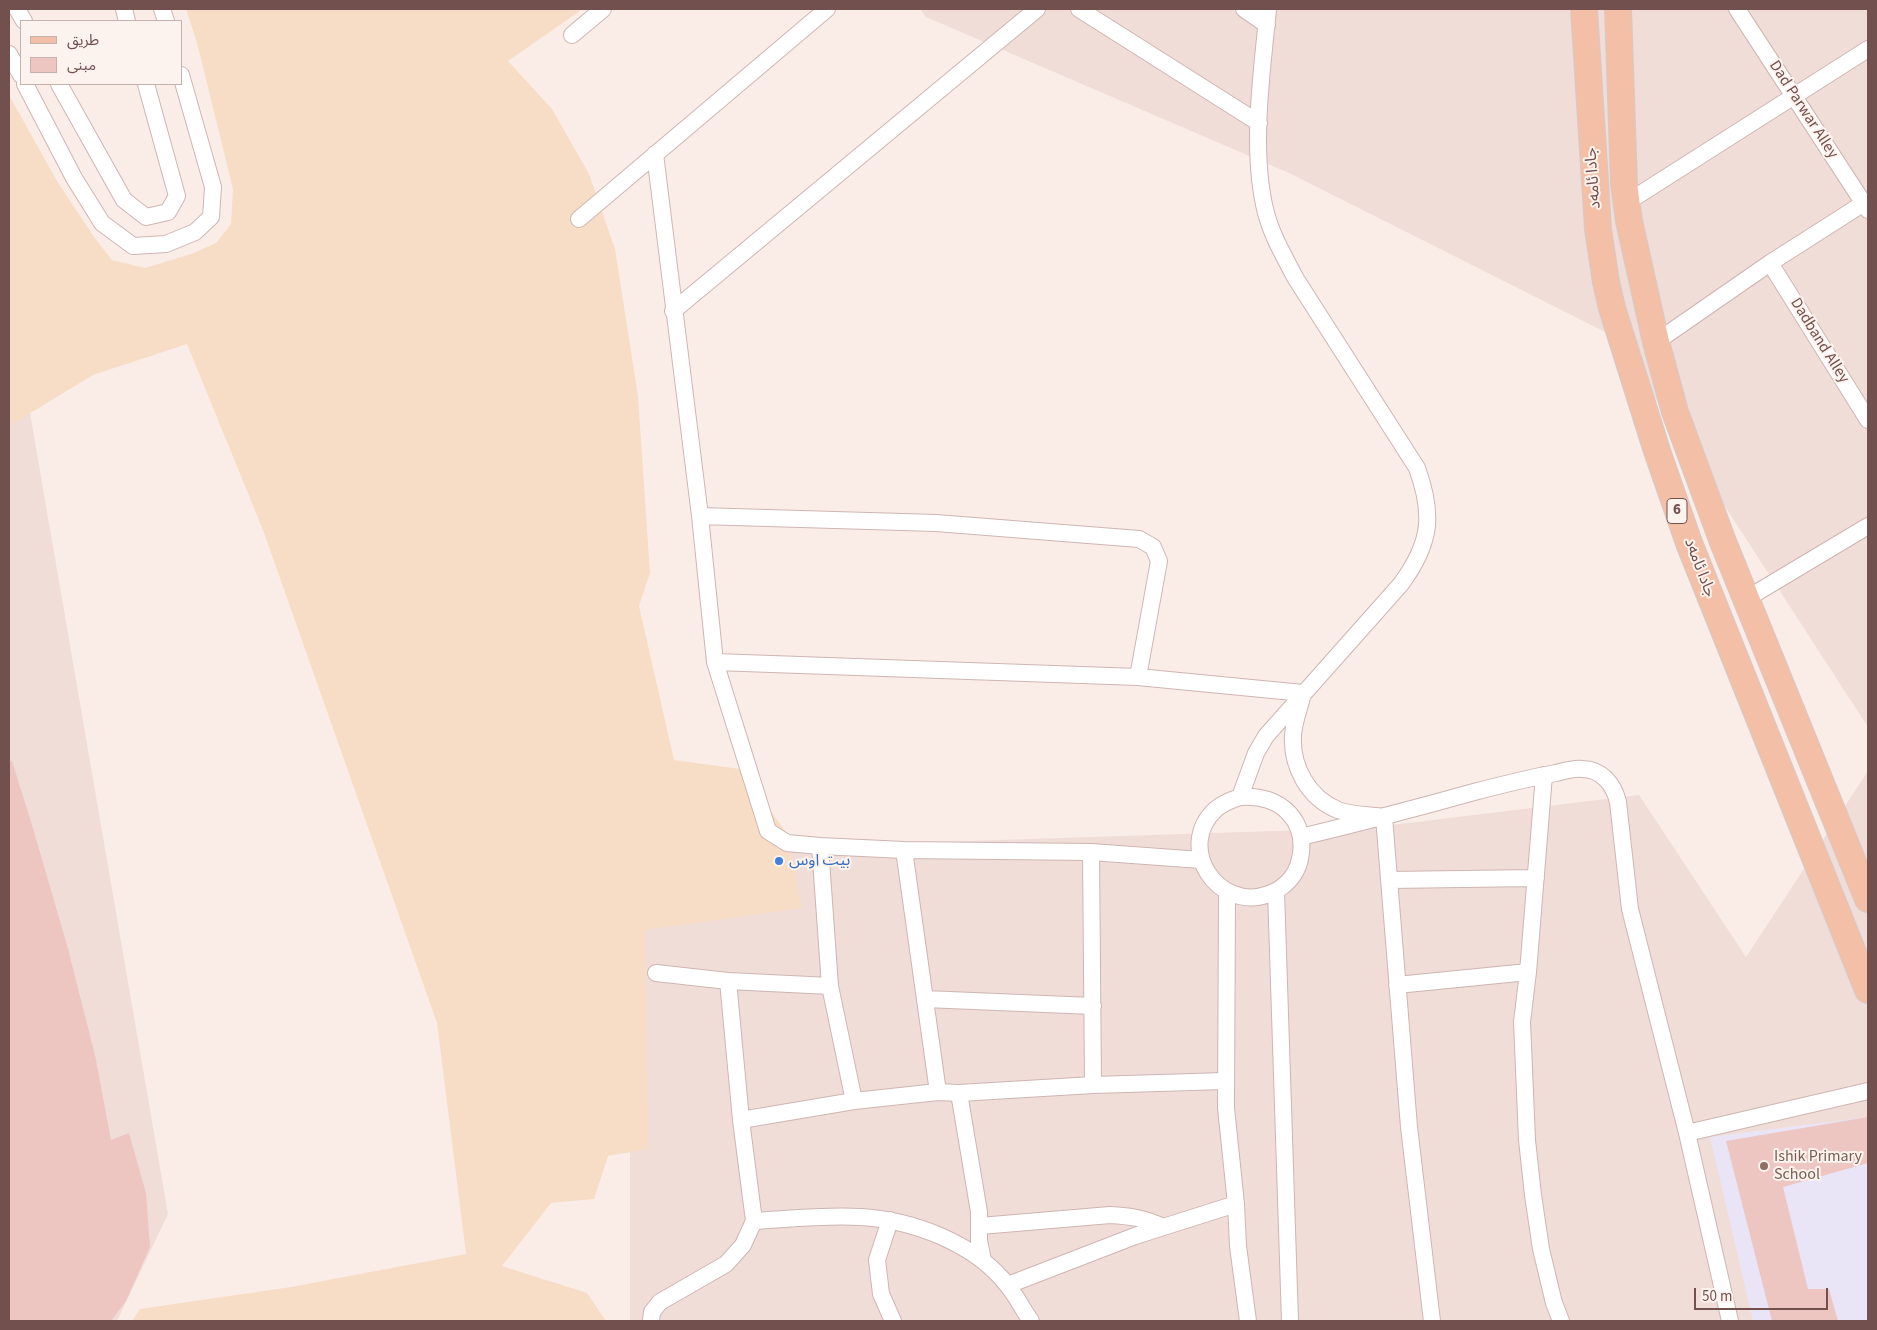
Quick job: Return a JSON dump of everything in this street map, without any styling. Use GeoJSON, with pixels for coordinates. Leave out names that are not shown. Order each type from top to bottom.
{"type":"FeatureCollection","features":[{"type":"Feature","properties":{"kind":"main road","name":"جادا ئامەد"},"geometry":{"type":"LineString","coordinates":[[1584,9],[1598,229],[1612,308],[1657,451],[1686,534],[1868,990]]}},
{"type":"Feature","properties":{"kind":"main road","name":"جادا ئامەد"},"geometry":{"type":"LineString","coordinates":[[1618,9],[1626,202],[1656,342],[1675,412],[1723,542],[1868,899]]}},
{"type":"Feature","properties":{"kind":"main road"},"geometry":{"type":"LineString","coordinates":[[1799,815],[1829,802]]}},
{"type":"Feature","properties":{"kind":"main road"},"geometry":{"type":"LineString","coordinates":[[1819,869],[1851,857]]}},
{"type":"Feature","properties":{"kind":"street"},"geometry":{"type":"LineString","coordinates":[[16,9],[23,20]]}},
{"type":"Feature","properties":{"kind":"street"},"geometry":{"type":"LineString","coordinates":[[572,35],[603,9]]}},
{"type":"Feature","properties":{"kind":"street"},"geometry":{"type":"LineString","coordinates":[[579,219],[827,9]]}},
{"type":"Feature","properties":{"kind":"street"},"geometry":{"type":"LineString","coordinates":[[673,311],[1038,9]]}},
{"type":"Feature","properties":{"kind":"street"},"geometry":{"type":"LineString","coordinates":[[1079,9],[1258,123]]}},
{"type":"Feature","properties":{"kind":"street"},"geometry":{"type":"LineString","coordinates":[[1240,797],[1256,753],[1266,736],[1401,584],[1416,564],[1425,540],[1428,516],[1426,491],[1417,468],[1315,310],[1279,247],[1267,214],[1261,186],[1258,123],[1267,17],[1244,9]]}},
{"type":"Feature","properties":{"kind":"street","name":"Dad Parwar Alley"},"geometry":{"type":"LineString","coordinates":[[1737,9],[1866,207]]}},
{"type":"Feature","properties":{"kind":"street"},"geometry":{"type":"LineString","coordinates":[[1626,202],[1868,48]]}},
{"type":"Feature","properties":{"kind":"street"},"geometry":{"type":"LineString","coordinates":[[9,54],[20,74]]}},
{"type":"Feature","properties":{"kind":"street"},"geometry":{"type":"LineString","coordinates":[[27,85],[74,178],[102,223],[133,246],[166,244],[195,232],[211,217],[214,187],[182,78]]}},
{"type":"Feature","properties":{"kind":"street"},"geometry":{"type":"LineString","coordinates":[[59,85],[124,200],[146,217],[168,212],[177,196],[146,85]]}},
{"type":"Feature","properties":{"kind":"street"},"geometry":{"type":"LineString","coordinates":[[655,154],[673,311],[700,516],[715,662],[768,831],[788,843],[820,846],[904,850],[1091,852],[1201,860]]}},
{"type":"Feature","properties":{"kind":"street"},"geometry":{"type":"LineString","coordinates":[[1656,342],[1770,262],[1866,207]]}},
{"type":"Feature","properties":{"kind":"street","name":"Dadband Alley"},"geometry":{"type":"LineString","coordinates":[[1770,262],[1868,420]]}},
{"type":"Feature","properties":{"kind":"street"},"geometry":{"type":"LineString","coordinates":[[700,516],[936,524],[1139,539],[1153,547],[1159,561],[1138,677]]}},
{"type":"Feature","properties":{"kind":"street"},"geometry":{"type":"LineString","coordinates":[[1746,599],[1868,526]]}},
{"type":"Feature","properties":{"kind":"street"},"geometry":{"type":"LineString","coordinates":[[715,662],[1138,677],[1303,693]]}},
{"type":"Feature","properties":{"kind":"street"},"geometry":{"type":"LineString","coordinates":[[1303,693],[1293,734],[1294,753],[1299,771],[1308,788],[1322,801],[1339,811],[1384,817]]}},
{"type":"Feature","properties":{"kind":"street"},"geometry":{"type":"LineString","coordinates":[[1301,837],[1544,775],[1582,768],[1592,770],[1606,779],[1615,792],[1630,909],[1687,1132],[1730,1321]]}},
{"type":"Feature","properties":{"kind":"street"},"geometry":{"type":"LineString","coordinates":[[1544,775],[1528,972],[1522,1022],[1527,1140],[1533,1195],[1542,1249],[1554,1303],[1561,1321]]}},
{"type":"Feature","properties":{"kind":"street"},"geometry":{"type":"LineString","coordinates":[[1240,797],[1266,798],[1278,804],[1289,813],[1301,837],[1301,853],[1297,868],[1288,882],[1276,891],[1261,897],[1249,898],[1227,892],[1216,884],[1207,873],[1201,860],[1201,840],[1207,820],[1227,802],[1240,797]]}},
{"type":"Feature","properties":{"kind":"street"},"geometry":{"type":"LineString","coordinates":[[1384,817],[1409,1127],[1432,1321]]}},
{"type":"Feature","properties":{"kind":"street"},"geometry":{"type":"LineString","coordinates":[[820,846],[830,986],[854,1101]]}},
{"type":"Feature","properties":{"kind":"street"},"geometry":{"type":"LineString","coordinates":[[904,850],[938,1092]]}},
{"type":"Feature","properties":{"kind":"street"},"geometry":{"type":"LineString","coordinates":[[1091,852],[1094,1085]]}},
{"type":"Feature","properties":{"kind":"street"},"geometry":{"type":"LineString","coordinates":[[1389,880],[1536,878]]}},
{"type":"Feature","properties":{"kind":"street"},"geometry":{"type":"LineString","coordinates":[[1276,891],[1290,1321]]}},
{"type":"Feature","properties":{"kind":"street"},"geometry":{"type":"LineString","coordinates":[[1227,892],[1226,1108],[1236,1204],[1238,1246],[1248,1321]]}},
{"type":"Feature","properties":{"kind":"street"},"geometry":{"type":"LineString","coordinates":[[1398,985],[1528,972]]}},
{"type":"Feature","properties":{"kind":"street"},"geometry":{"type":"LineString","coordinates":[[656,973],[728,981],[830,986]]}},
{"type":"Feature","properties":{"kind":"street"},"geometry":{"type":"LineString","coordinates":[[650,1321],[652,1312],[660,1302],[726,1264],[744,1245],[754,1221],[741,1120],[728,981]]}},
{"type":"Feature","properties":{"kind":"street"},"geometry":{"type":"LineString","coordinates":[[925,999],[1093,1006]]}},
{"type":"Feature","properties":{"kind":"street"},"geometry":{"type":"LineString","coordinates":[[741,1120],[854,1101],[938,1092],[959,1093],[1094,1085],[1225,1081]]}},
{"type":"Feature","properties":{"kind":"street"},"geometry":{"type":"LineString","coordinates":[[1687,1132],[1868,1091]]}},
{"type":"Feature","properties":{"kind":"street"},"geometry":{"type":"LineString","coordinates":[[959,1093],[979,1212],[979,1241],[983,1260]]}},
{"type":"Feature","properties":{"kind":"street"},"geometry":{"type":"LineString","coordinates":[[1008,1285],[1135,1236],[1236,1204]]}},
{"type":"Feature","properties":{"kind":"street"},"geometry":{"type":"LineString","coordinates":[[980,1226],[1110,1215],[1146,1219],[1163,1227]]}},
{"type":"Feature","properties":{"kind":"street"},"geometry":{"type":"LineString","coordinates":[[754,1221],[861,1217],[890,1220],[923,1229],[954,1242],[983,1260],[1008,1285],[1031,1321]]}},
{"type":"Feature","properties":{"kind":"street"},"geometry":{"type":"LineString","coordinates":[[890,1220],[877,1260],[881,1294],[893,1321]]}},
{"type":"Feature","properties":{"kind":"shaded area"},"geometry":{"type":"Polygon","coordinates":[[[920,9],[1868,9],[1868,727],[1615,337],[1289,173],[926,17],[920,9]]]}},
{"type":"Feature","properties":{"kind":"shaded area"},"geometry":{"type":"Polygon","coordinates":[[[9,291],[168,1214],[117,1321],[9,1321],[9,291]]]}},
{"type":"Feature","properties":{"kind":"shaded area"},"geometry":{"type":"Polygon","coordinates":[[[1868,771],[1868,1321],[630,1321],[630,852],[1366,828],[1639,795],[1746,957],[1868,771]]]}},
{"type":"Feature","properties":{"kind":"shaded area"},"geometry":{"type":"Polygon","coordinates":[[[1868,1117],[1868,1321],[1753,1321],[1710,1137],[1868,1117]]]}},
{"type":"Feature","properties":{"kind":"sand"},"geometry":{"type":"Polygon","coordinates":[[[186,9],[578,9],[580,11],[508,61],[552,109],[589,174],[615,249],[638,396],[650,573],[639,606],[674,760],[740,769],[786,832],[802,908],[645,930],[648,1149],[608,1156],[594,1199],[551,1203],[502,1266],[587,1293],[606,1321],[132,1321],[140,1309],[291,1287],[466,1254],[437,1023],[263,530],[187,344],[93,375],[9,426],[9,95],[57,181],[94,237],[112,260],[145,268],[194,253],[216,243],[231,224],[233,189],[197,43],[186,9]]]}},
{"type":"Feature","properties":{"kind":"building"},"geometry":{"type":"Polygon","coordinates":[[[12,761],[67,945],[95,1055],[111,1140],[129,1133],[146,1193],[150,1247],[126,1301],[111,1321],[9,1321],[9,762],[12,761]]]}},
{"type":"Feature","properties":{"kind":"building"},"geometry":{"type":"Polygon","coordinates":[[[1868,1117],[1868,1163],[1783,1187],[1808,1289],[1829,1289],[1838,1321],[1772,1321],[1726,1141],[1868,1117]]]}},
{"type":"Feature","properties":{"kind":"place","name":"بيت اوس"},"geometry":{"type":"Point","coordinates":[779,861]}},
{"type":"Feature","properties":{"kind":"place","name":"Ishik Primary School"},"geometry":{"type":"Point","coordinates":[1764,1166]}}]}
